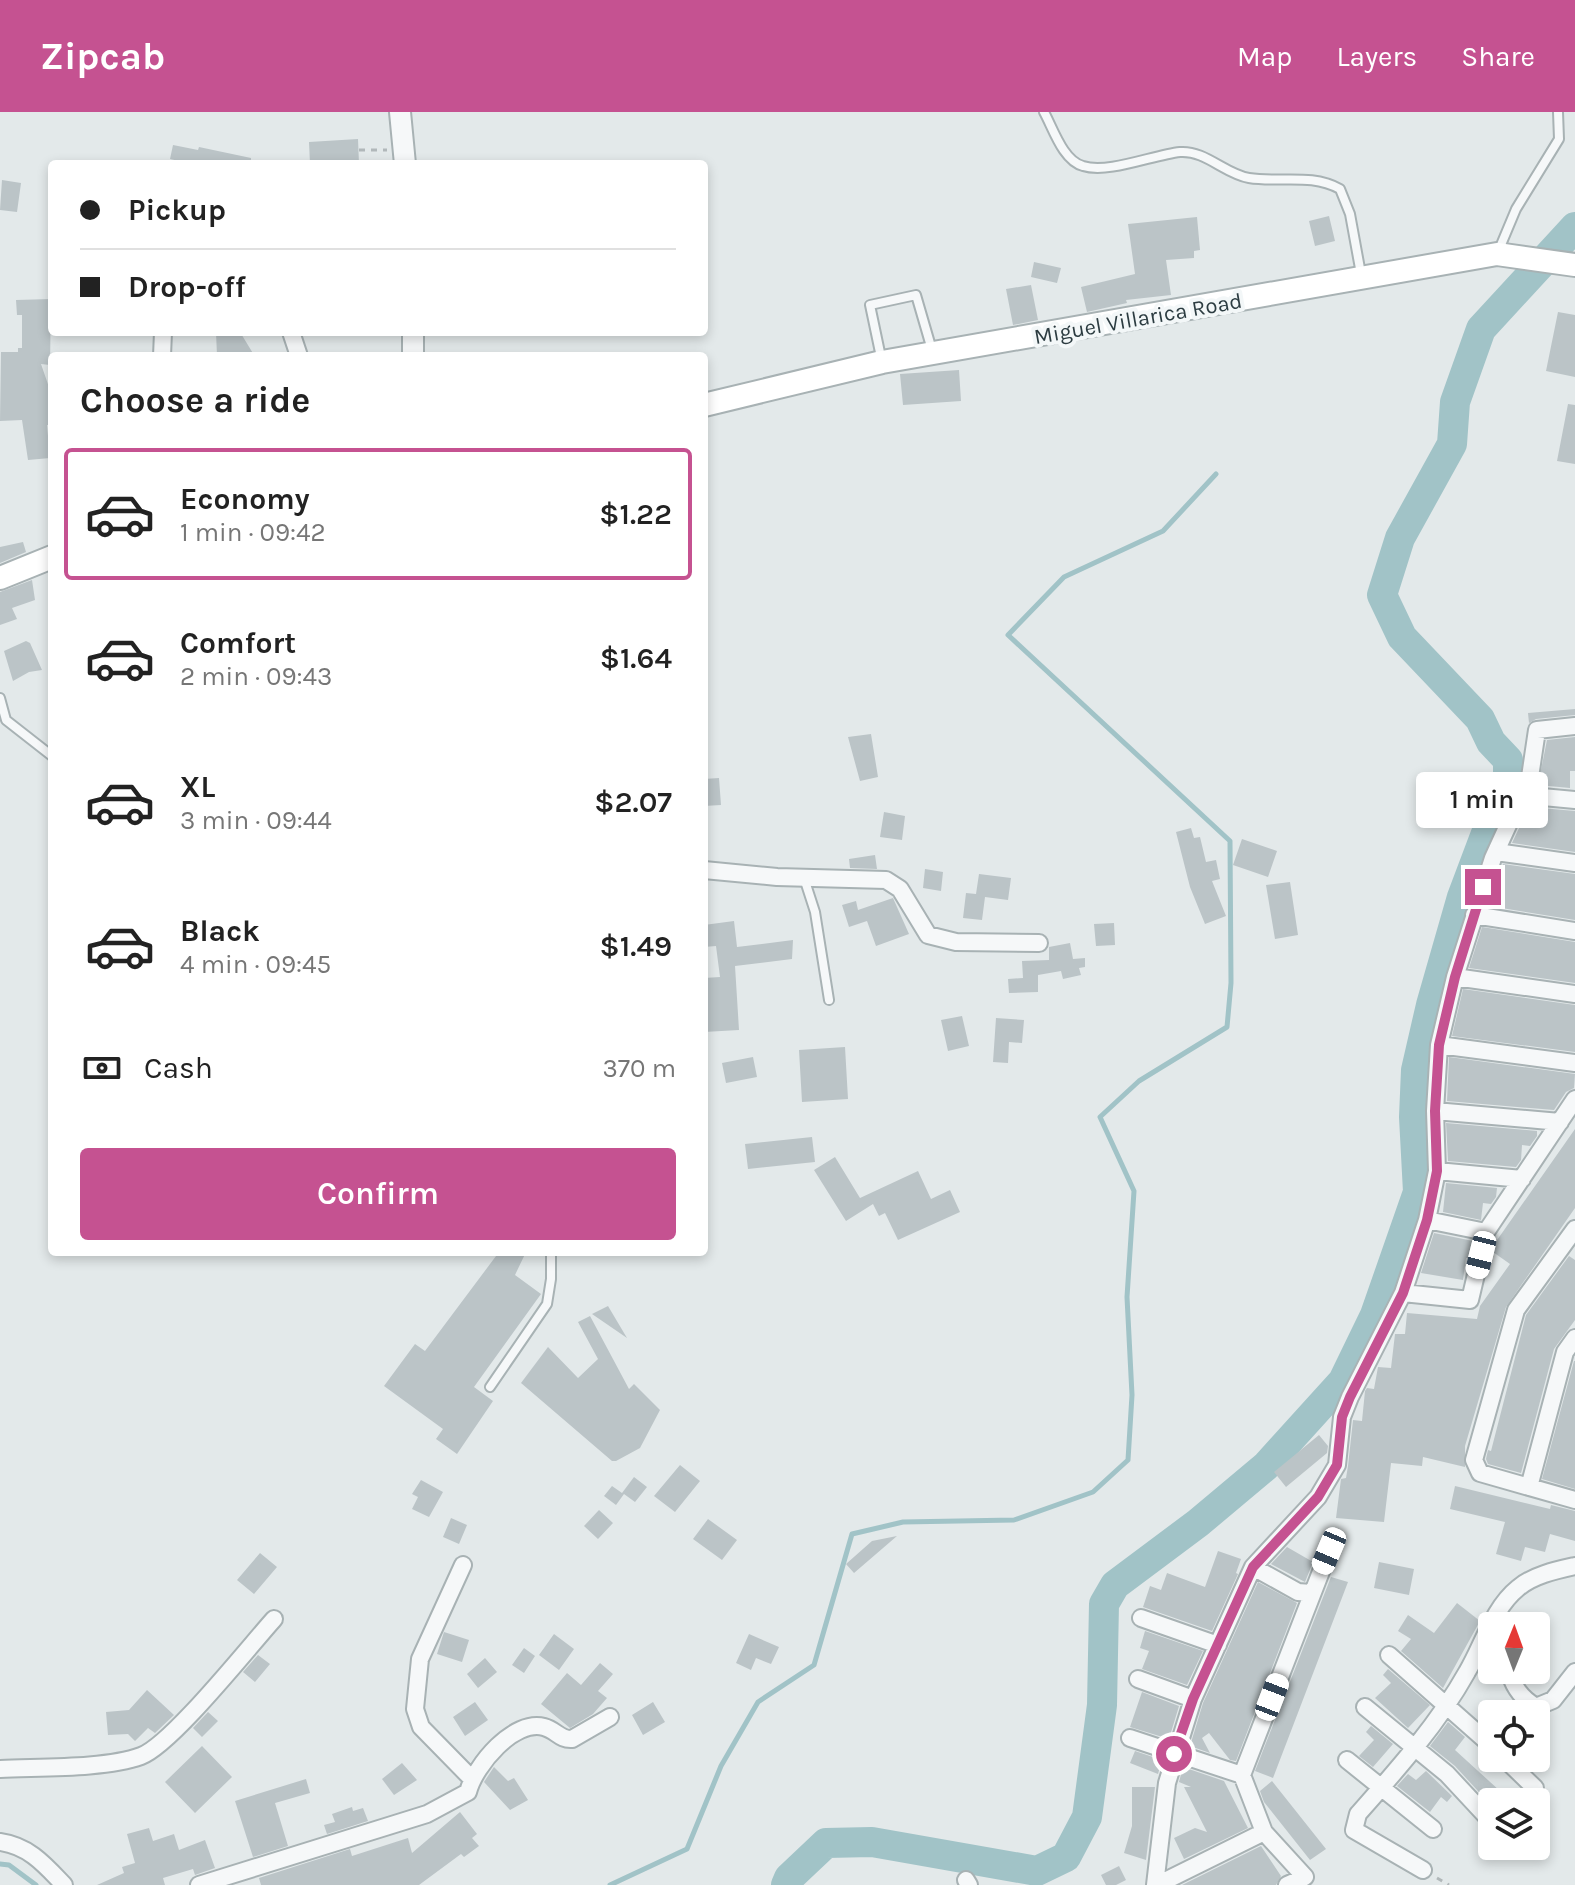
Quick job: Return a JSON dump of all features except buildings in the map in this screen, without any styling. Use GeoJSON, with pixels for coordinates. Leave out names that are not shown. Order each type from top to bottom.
{"type":"FeatureCollection","features":[{"type":"Feature","properties":{"kind":"main road","name":"Miguel Villarica Road"},"geometry":{"type":"LineString","coordinates":[[708,404],[882,362],[1497,254],[1575,265]]}},
{"type":"Feature","properties":{"kind":"main road"},"geometry":{"type":"LineString","coordinates":[[0,578],[48,559]]}},
{"type":"Feature","properties":{"kind":"street"},"geometry":{"type":"LineString","coordinates":[[400,112],[404,157]]}},
{"type":"Feature","properties":{"kind":"street"},"geometry":{"type":"LineString","coordinates":[[1156,1885],[1167,1783],[1193,1699],[1253,1567],[1318,1497],[1337,1465],[1342,1417],[1403,1293],[1427,1220],[1437,1171],[1435,1111],[1439,1045],[1455,977],[1496,852],[1530,777],[1537,730],[1575,726]]}},
{"type":"Feature","properties":{"kind":"street"},"geometry":{"type":"LineString","coordinates":[[1522,795],[1575,800]]}},
{"type":"Feature","properties":{"kind":"street"},"geometry":{"type":"LineString","coordinates":[[1496,852],[1575,863]]}},
{"type":"Feature","properties":{"kind":"street"},"geometry":{"type":"LineString","coordinates":[[708,870],[804,878],[886,880],[900,889],[928,935],[956,942],[1039,943]]}},
{"type":"Feature","properties":{"kind":"street"},"geometry":{"type":"LineString","coordinates":[[1474,915],[1575,931]]}},
{"type":"Feature","properties":{"kind":"street"},"geometry":{"type":"LineString","coordinates":[[1455,977],[1575,994]]}},
{"type":"Feature","properties":{"kind":"street"},"geometry":{"type":"LineString","coordinates":[[1439,1045],[1575,1063]]}},
{"type":"Feature","properties":{"kind":"street"},"geometry":{"type":"LineString","coordinates":[[1403,1293],[1470,1300],[1486,1232],[1575,1099]]}},
{"type":"Feature","properties":{"kind":"street"},"geometry":{"type":"LineString","coordinates":[[1435,1111],[1560,1122]]}},
{"type":"Feature","properties":{"kind":"street"},"geometry":{"type":"LineString","coordinates":[[1437,1171],[1522,1179]]}},
{"type":"Feature","properties":{"kind":"street"},"geometry":{"type":"LineString","coordinates":[[1427,1220],[1486,1232]]}},
{"type":"Feature","properties":{"kind":"street"},"geometry":{"type":"LineString","coordinates":[[1573,1235],[1516,1310],[1474,1460],[1480,1473],[1575,1500]]}},
{"type":"Feature","properties":{"kind":"street"},"geometry":{"type":"LineString","coordinates":[[1529,1487],[1565,1352],[1575,1338]]}},
{"type":"Feature","properties":{"kind":"street"},"geometry":{"type":"LineString","coordinates":[[1287,1885],[1305,1877],[1264,1832],[1242,1775],[1329,1551]]}},
{"type":"Feature","properties":{"kind":"street"},"geometry":{"type":"LineString","coordinates":[[463,1565],[420,1659],[415,1709],[421,1727],[471,1778]]}},
{"type":"Feature","properties":{"kind":"street"},"geometry":{"type":"LineString","coordinates":[[1503,1612],[1518,1587],[1550,1572],[1575,1566]]}},
{"type":"Feature","properties":{"kind":"street"},"geometry":{"type":"LineString","coordinates":[[1253,1567],[1298,1592],[1311,1593]]}},
{"type":"Feature","properties":{"kind":"street"},"geometry":{"type":"LineString","coordinates":[[1141,1618],[1218,1645]]}},
{"type":"Feature","properties":{"kind":"street"},"geometry":{"type":"LineString","coordinates":[[0,1769],[117,1762],[142,1756],[156,1748],[187,1716],[274,1619]]}},
{"type":"Feature","properties":{"kind":"street"},"geometry":{"type":"LineString","coordinates":[[1423,1870],[1354,1830],[1358,1814],[1447,1703],[1478,1653]]}},
{"type":"Feature","properties":{"kind":"street"},"geometry":{"type":"LineString","coordinates":[[1389,1655],[1478,1733]]}},
{"type":"Feature","properties":{"kind":"street"},"geometry":{"type":"LineString","coordinates":[[1513,1684],[1525,1700],[1536,1707],[1553,1700],[1575,1672]]}},
{"type":"Feature","properties":{"kind":"street"},"geometry":{"type":"LineString","coordinates":[[1138,1679],[1193,1699]]}},
{"type":"Feature","properties":{"kind":"street"},"geometry":{"type":"LineString","coordinates":[[1365,1707],[1447,1774],[1478,1807]]}},
{"type":"Feature","properties":{"kind":"street"},"geometry":{"type":"LineString","coordinates":[[199,1885],[427,1814],[468,1792],[471,1778],[484,1759],[518,1730],[544,1727],[566,1740],[610,1717]]}},
{"type":"Feature","properties":{"kind":"street"},"geometry":{"type":"LineString","coordinates":[[1130,1738],[1242,1775]]}},
{"type":"Feature","properties":{"kind":"street"},"geometry":{"type":"LineString","coordinates":[[1347,1760],[1433,1829]]}},
{"type":"Feature","properties":{"kind":"street"},"geometry":{"type":"LineString","coordinates":[[1518,1772],[1535,1788]]}},
{"type":"Feature","properties":{"kind":"street"},"geometry":{"type":"LineString","coordinates":[[1156,1885],[1264,1832]]}},
{"type":"Feature","properties":{"kind":"street"},"geometry":{"type":"LineString","coordinates":[[0,1842],[19,1846],[34,1855],[64,1885]]}},
{"type":"Feature","properties":{"kind":"lane"},"geometry":{"type":"LineString","coordinates":[[1044,112],[1067,155],[1081,166],[1105,167],[1184,152],[1199,155],[1247,178],[1324,180],[1340,189],[1350,214],[1362,280]]}},
{"type":"Feature","properties":{"kind":"lane"},"geometry":{"type":"LineString","coordinates":[[1497,254],[1516,209],[1559,139],[1558,112]]}},
{"type":"Feature","properties":{"kind":"lane"},"geometry":{"type":"LineString","coordinates":[[882,362],[870,305],[916,295],[933,354]]}},
{"type":"Feature","properties":{"kind":"lane"},"geometry":{"type":"LineString","coordinates":[[0,698],[6,720],[48,753]]}},
{"type":"Feature","properties":{"kind":"lane"},"geometry":{"type":"LineString","coordinates":[[804,878],[815,912],[829,1000]]}},
{"type":"Feature","properties":{"kind":"lane"},"geometry":{"type":"LineString","coordinates":[[490,1387],[547,1304],[551,1256]]}},
{"type":"Feature","properties":{"kind":"path"},"geometry":{"type":"LineString","coordinates":[[359,150],[404,157]]}},
{"type":"Feature","properties":{"kind":"waterway"},"geometry":{"type":"LineString","coordinates":[[786,1885],[789,1878],[826,1843],[872,1842],[1037,1871],[1066,1857],[1087,1817],[1102,1705],[1104,1604],[1115,1585],[1198,1523],[1266,1466],[1343,1381],[1375,1315],[1418,1192],[1414,1117],[1416,1070],[1431,1005],[1462,897],[1508,775],[1508,760],[1491,742],[1480,719],[1402,637],[1382,595],[1400,538],[1452,444],[1455,402],[1481,329],[1575,227]]}},
{"type":"Feature","properties":{"kind":"waterway"},"geometry":{"type":"LineString","coordinates":[[610,1885],[687,1849],[721,1766],[758,1702],[814,1665],[852,1534],[903,1522],[1014,1520],[1093,1492],[1128,1460],[1132,1395],[1127,1297],[1134,1191],[1100,1117],[1139,1081],[1227,1027],[1231,983],[1230,841],[1008,635],[1064,577],[1163,531],[1216,474]]}},
{"type":"Feature","properties":{"kind":"waterway"},"geometry":{"type":"LineString","coordinates":[[0,1864],[9,1865],[36,1885]]}},
{"type":"Feature","properties":{"kind":"route"},"geometry":{"type":"LineString","coordinates":[[1174,1754],[1193,1699],[1253,1567],[1318,1497],[1337,1465],[1342,1417],[1403,1293],[1427,1220],[1437,1171],[1435,1111],[1439,1045],[1455,977],[1483,887]]}}]}
